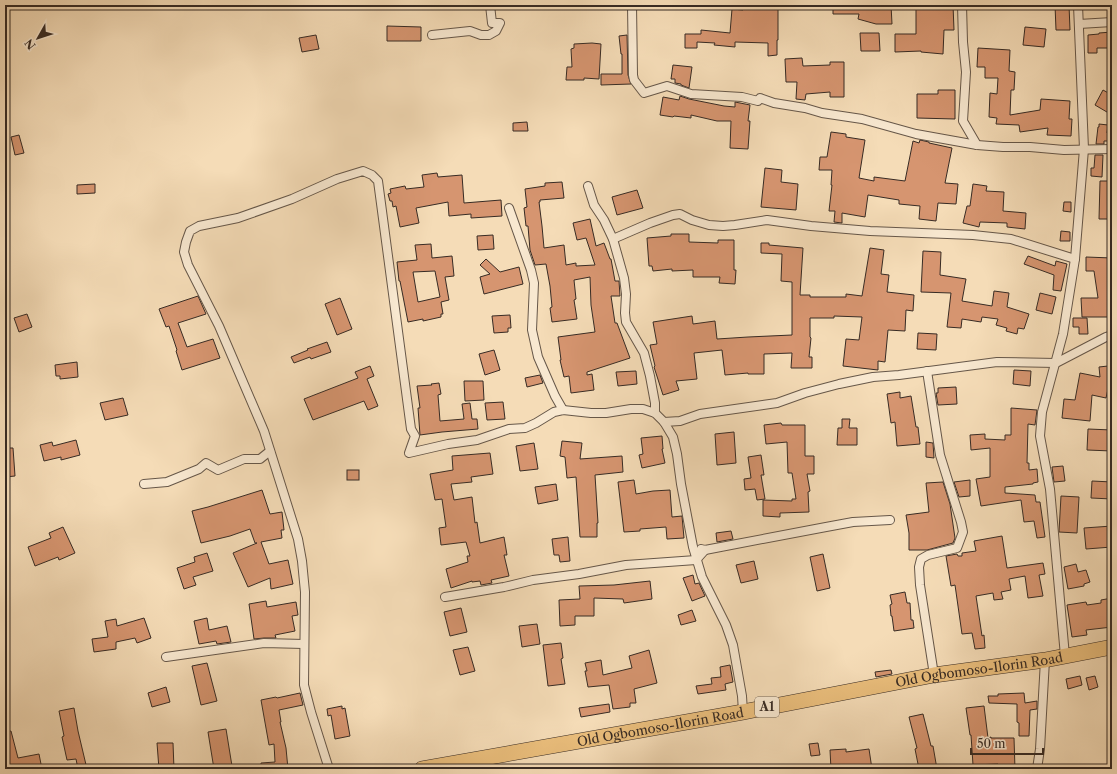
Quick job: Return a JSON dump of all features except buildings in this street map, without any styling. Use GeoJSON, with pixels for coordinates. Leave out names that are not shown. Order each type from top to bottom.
{"type":"FeatureCollection","features":[{"type":"Feature","properties":{"kind":"highway","name":"Old Ogbomoso-Ilorin Road"},"geometry":{"type":"LineString","coordinates":[[422,769],[743,712],[934,675],[1045,660],[1112,647]]}},
{"type":"Feature","properties":{"kind":"street"},"geometry":{"type":"LineString","coordinates":[[432,35],[470,31],[481,35],[490,35],[496,31],[500,23],[492,23],[490,5]]}},
{"type":"Feature","properties":{"kind":"street"},"geometry":{"type":"LineString","coordinates":[[632,5],[633,75],[634,80],[644,92],[667,86],[690,94],[742,97],[758,100],[760,98],[774,103],[805,108],[822,113],[862,119],[916,134],[977,145],[1064,150],[1112,149]]}},
{"type":"Feature","properties":{"kind":"street"},"geometry":{"type":"LineString","coordinates":[[962,5],[963,42],[966,72],[963,121],[977,145]]}},
{"type":"Feature","properties":{"kind":"street"},"geometry":{"type":"LineString","coordinates":[[1066,656],[1050,489],[1040,436],[1042,412],[1063,334],[1075,259],[1084,149],[1078,5]]}},
{"type":"Feature","properties":{"kind":"street"},"geometry":{"type":"LineString","coordinates":[[1079,24],[1112,22]]}},
{"type":"Feature","properties":{"kind":"street"},"geometry":{"type":"LineString","coordinates":[[329,769],[304,685],[304,592],[302,561],[298,539],[264,431],[219,326],[188,265],[184,252],[190,231],[199,226],[238,218],[292,199],[336,180],[363,171],[372,175],[378,181],[411,429],[415,436],[409,453],[448,444],[477,440],[509,429],[525,428],[536,424],[554,412],[563,410],[606,413],[643,408],[655,413],[664,422],[672,437],[677,454],[692,547],[702,577],[726,626],[733,645],[742,696],[743,712]]}},
{"type":"Feature","properties":{"kind":"street"},"geometry":{"type":"LineString","coordinates":[[588,186],[594,205],[604,220],[613,239],[624,278],[626,294],[626,322],[644,353],[655,403],[655,413]]}},
{"type":"Feature","properties":{"kind":"street"},"geometry":{"type":"LineString","coordinates":[[509,208],[531,270],[534,283],[532,330],[538,357],[555,396],[563,410]]}},
{"type":"Feature","properties":{"kind":"street"},"geometry":{"type":"LineString","coordinates":[[613,239],[650,223],[680,214],[692,220],[709,225],[735,225],[767,220],[811,226],[870,231],[973,235],[1004,238],[1012,239],[1075,259]]}},
{"type":"Feature","properties":{"kind":"street"},"geometry":{"type":"LineString","coordinates":[[664,422],[680,421],[700,414],[734,408],[746,408],[777,403],[805,393],[873,377],[997,362],[1056,363],[1112,335]]}},
{"type":"Feature","properties":{"kind":"street"},"geometry":{"type":"LineString","coordinates":[[927,371],[940,455],[959,515],[962,532],[957,548],[928,555],[921,559],[919,567],[920,585],[934,675]]}},
{"type":"Feature","properties":{"kind":"street"},"geometry":{"type":"LineString","coordinates":[[672,437],[680,421]]}},
{"type":"Feature","properties":{"kind":"street"},"geometry":{"type":"LineString","coordinates":[[144,484],[167,482],[199,468],[206,463],[218,470],[244,459],[260,459],[270,451]]}},
{"type":"Feature","properties":{"kind":"street"},"geometry":{"type":"LineString","coordinates":[[692,547],[705,550],[826,526],[853,522],[890,520]]}},
{"type":"Feature","properties":{"kind":"street"},"geometry":{"type":"LineString","coordinates":[[445,597],[533,580],[579,574],[626,565],[696,560],[705,550]]}},
{"type":"Feature","properties":{"kind":"street"},"geometry":{"type":"LineString","coordinates":[[166,658],[264,643],[304,644]]}},
{"type":"Feature","properties":{"kind":"street"},"geometry":{"type":"LineString","coordinates":[[1037,769],[1040,749],[1045,660]]}}]}
